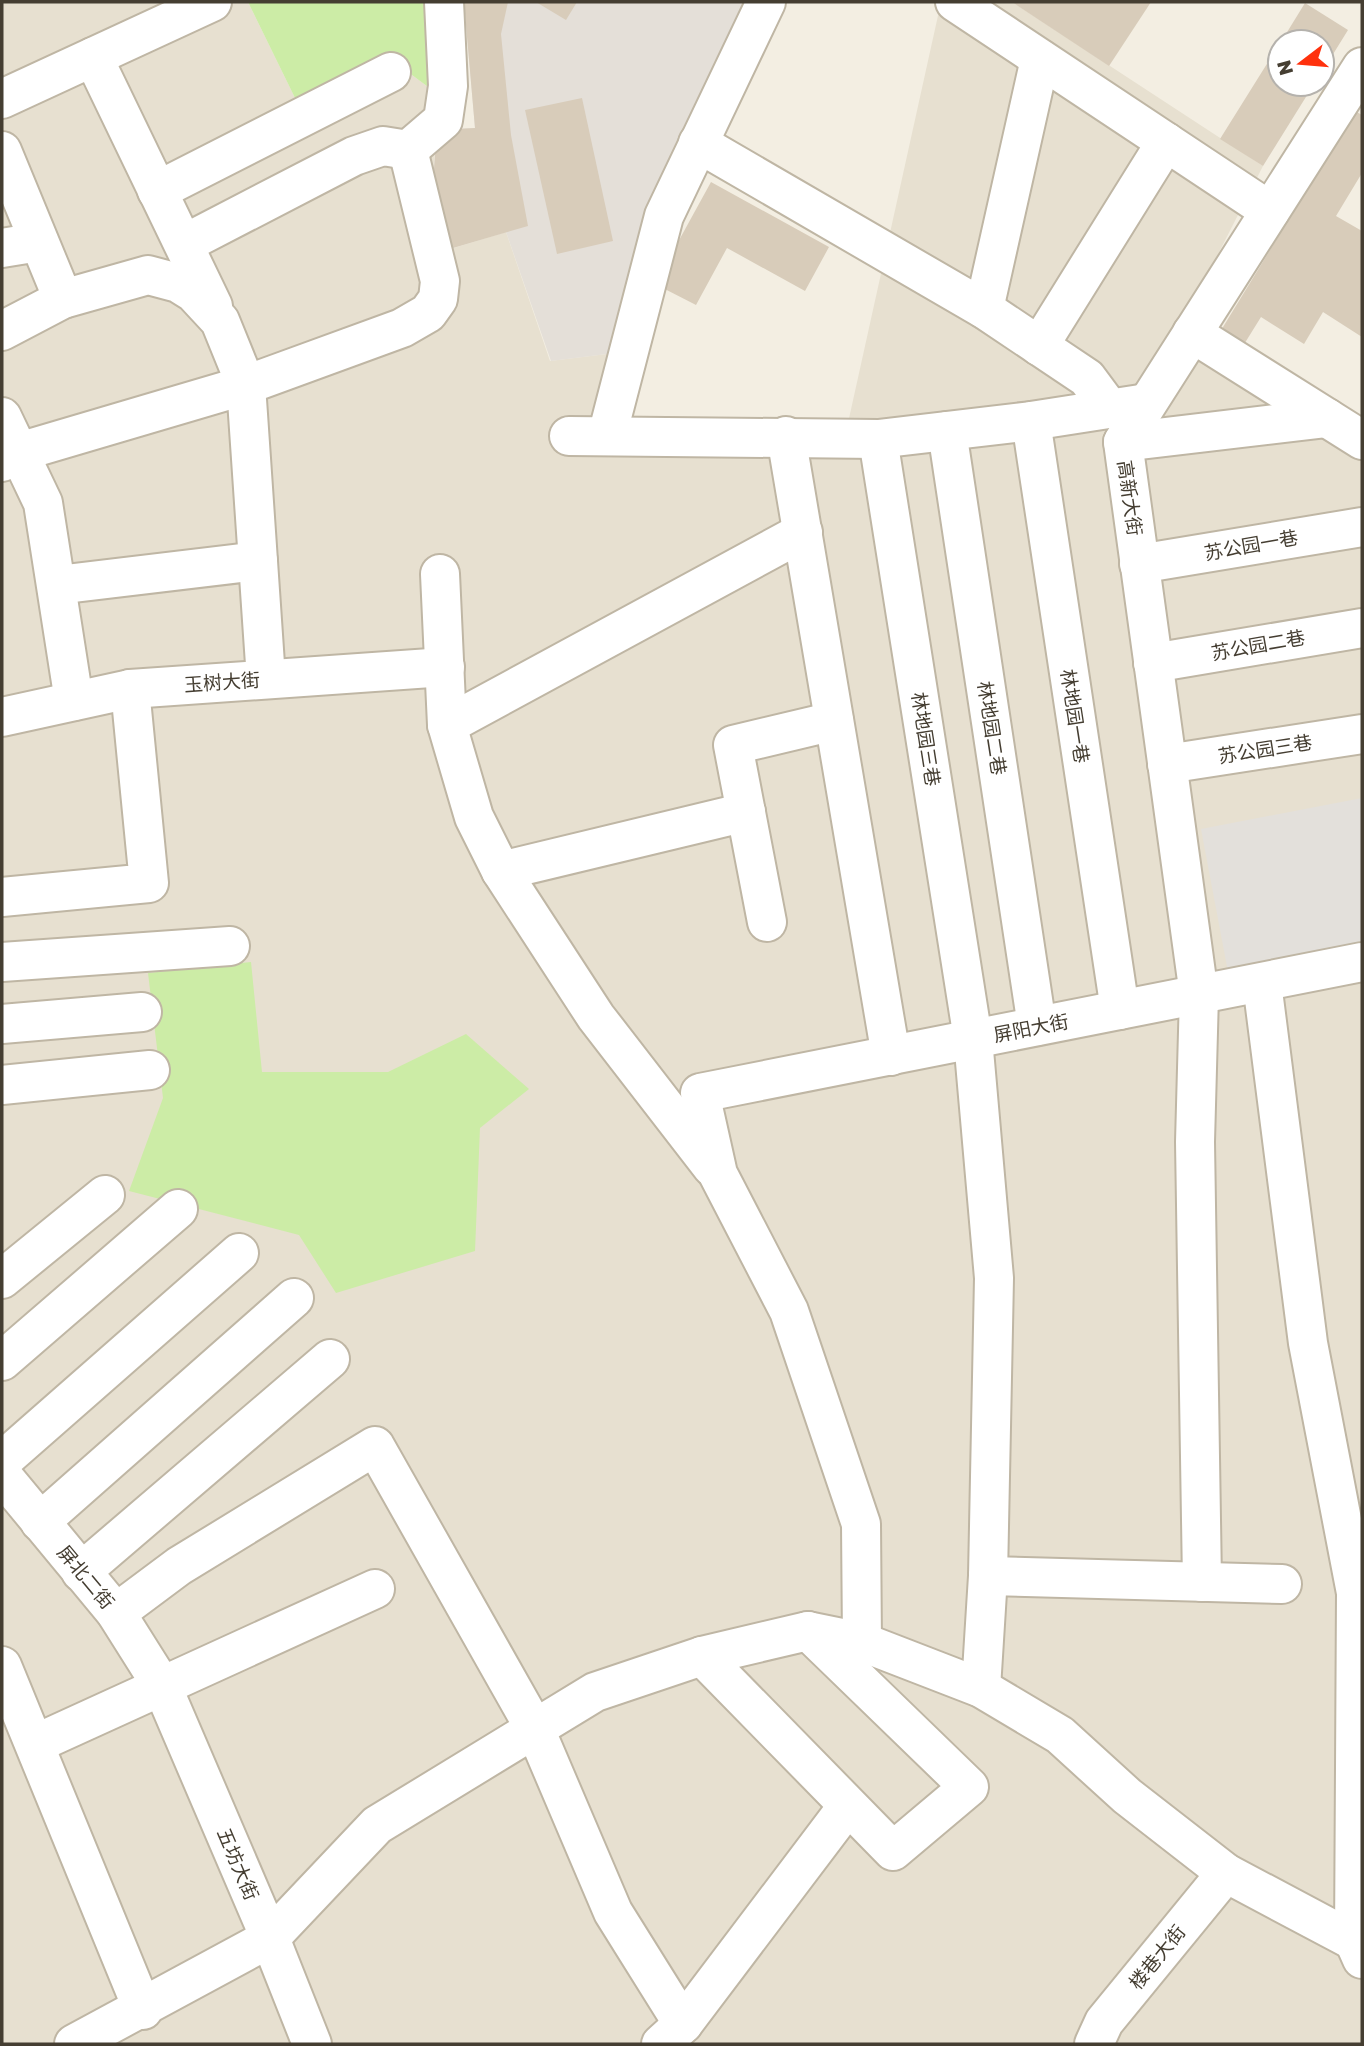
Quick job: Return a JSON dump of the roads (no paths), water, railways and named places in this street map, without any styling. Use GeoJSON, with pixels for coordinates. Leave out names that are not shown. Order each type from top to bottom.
{"type":"FeatureCollection","features":[{"type":"Feature","properties":{"kind":"street"},"geometry":{"type":"LineString","coordinates":[[2,99],[212,2]]}},
{"type":"Feature","properties":{"kind":"street"},"geometry":{"type":"LineString","coordinates":[[408,150],[443,120],[448,86],[444,2]]}},
{"type":"Feature","properties":{"kind":"street"},"geometry":{"type":"LineString","coordinates":[[607,436],[664,216],[766,2]]}},
{"type":"Feature","properties":{"kind":"street"},"geometry":{"type":"LineString","coordinates":[[955,2],[1270,211]]}},
{"type":"Feature","properties":{"kind":"street"},"geometry":{"type":"LineString","coordinates":[[93,57],[220,321],[246,386],[266,679]]}},
{"type":"Feature","properties":{"kind":"street"},"geometry":{"type":"LineString","coordinates":[[984,309],[1040,58]]}},
{"type":"Feature","properties":{"kind":"street","name":"高新大街"},"geometry":{"type":"LineString","coordinates":[[1202,1582],[1195,1142],[1199,995],[1139,564],[1116,426],[1147,403],[1362,67]]}},
{"type":"Feature","properties":{"kind":"street"},"geometry":{"type":"LineString","coordinates":[[157,191],[391,72]]}},
{"type":"Feature","properties":{"kind":"street"},"geometry":{"type":"LineString","coordinates":[[1039,346],[1166,142]]}},
{"type":"Feature","properties":{"kind":"street"},"geometry":{"type":"LineString","coordinates":[[698,143],[984,309],[1087,378],[1116,426]]}},
{"type":"Feature","properties":{"kind":"street"},"geometry":{"type":"LineString","coordinates":[[184,244],[354,156],[383,145],[408,150]]}},
{"type":"Feature","properties":{"kind":"street"},"geometry":{"type":"LineString","coordinates":[[11,457],[246,386],[402,328],[428,313],[438,299],[440,281],[408,150]]}},
{"type":"Feature","properties":{"kind":"street"},"geometry":{"type":"LineString","coordinates":[[3,159],[63,299]]}},
{"type":"Feature","properties":{"kind":"street"},"geometry":{"type":"LineString","coordinates":[[2,248],[39,242]]}},
{"type":"Feature","properties":{"kind":"street"},"geometry":{"type":"LineString","coordinates":[[2,331],[63,299],[148,275],[178,283],[194,293],[220,321]]}},
{"type":"Feature","properties":{"kind":"street"},"geometry":{"type":"LineString","coordinates":[[1192,333],[1362,440]]}},
{"type":"Feature","properties":{"kind":"street"},"geometry":{"type":"LineString","coordinates":[[2,417],[11,457],[43,503],[74,701]]}},
{"type":"Feature","properties":{"kind":"street"},"geometry":{"type":"LineString","coordinates":[[569,436],[786,436],[878,439],[1031,421],[1116,426],[1327,418]]}},
{"type":"Feature","properties":{"kind":"street","name":"林地园一巷"},"geometry":{"type":"LineString","coordinates":[[1031,421],[1120,1010]]}},
{"type":"Feature","properties":{"kind":"street","name":"林地园二巷"},"geometry":{"type":"LineString","coordinates":[[947,431],[1037,1026]]}},
{"type":"Feature","properties":{"kind":"street"},"geometry":{"type":"LineString","coordinates":[[786,436],[891,1056]]}},
{"type":"Feature","properties":{"kind":"street","name":"林地园三巷"},"geometry":{"type":"LineString","coordinates":[[878,439],[973,1040],[994,1278],[988,1576],[981,1688]]}},
{"type":"Feature","properties":{"kind":"street","name":"苏公园一巷"},"geometry":{"type":"LineString","coordinates":[[1139,564],[1362,527]]}},
{"type":"Feature","properties":{"kind":"street"},"geometry":{"type":"LineString","coordinates":[[447,726],[803,532]]}},
{"type":"Feature","properties":{"kind":"street"},"geometry":{"type":"LineString","coordinates":[[57,585],[258,561]]}},
{"type":"Feature","properties":{"kind":"street"},"geometry":{"type":"LineString","coordinates":[[440,573],[447,726],[474,817],[501,871],[596,1017],[718,1174],[789,1311],[861,1524],[862,1642]]}},
{"type":"Feature","properties":{"kind":"street","name":"苏公园二巷"},"geometry":{"type":"LineString","coordinates":[[1153,663],[1362,628]]}},
{"type":"Feature","properties":{"kind":"street","name":"玉树大街"},"geometry":{"type":"LineString","coordinates":[[2,717],[130,689],[445,667]]}},
{"type":"Feature","properties":{"kind":"street"},"geometry":{"type":"LineString","coordinates":[[2,897],[149,883],[130,689]]}},
{"type":"Feature","properties":{"kind":"street"},"geometry":{"type":"LineString","coordinates":[[767,922],[733,745],[834,721]]}},
{"type":"Feature","properties":{"kind":"street","name":"苏公园三巷"},"geometry":{"type":"LineString","coordinates":[[1167,764],[1362,734]]}},
{"type":"Feature","properties":{"kind":"street"},"geometry":{"type":"LineString","coordinates":[[501,871],[746,813]]}},
{"type":"Feature","properties":{"kind":"street"},"geometry":{"type":"LineString","coordinates":[[2,962],[230,946]]}},
{"type":"Feature","properties":{"kind":"street","name":"屏阳大街"},"geometry":{"type":"LineString","coordinates":[[718,1174],[700,1093],[1262,984],[1362,962]]}},
{"type":"Feature","properties":{"kind":"street"},"geometry":{"type":"LineString","coordinates":[[1262,984],[1308,1343],[1359,1593],[1358,1950]]}},
{"type":"Feature","properties":{"kind":"street"},"geometry":{"type":"LineString","coordinates":[[2,1024],[142,1013]]}},
{"type":"Feature","properties":{"kind":"street"},"geometry":{"type":"LineString","coordinates":[[2,1085],[150,1070]]}},
{"type":"Feature","properties":{"kind":"street"},"geometry":{"type":"LineString","coordinates":[[2,1279],[105,1195]]}},
{"type":"Feature","properties":{"kind":"street"},"geometry":{"type":"LineString","coordinates":[[2,1361],[178,1209]]}},
{"type":"Feature","properties":{"kind":"street"},"geometry":{"type":"LineString","coordinates":[[2,1461],[239,1253]]}},
{"type":"Feature","properties":{"kind":"street"},"geometry":{"type":"LineString","coordinates":[[40,1522],[294,1298]]}},
{"type":"Feature","properties":{"kind":"street"},"geometry":{"type":"LineString","coordinates":[[81,1572],[330,1359]]}},
{"type":"Feature","properties":{"kind":"street"},"geometry":{"type":"LineString","coordinates":[[116,1613],[179,1566],[375,1446],[535,1729],[613,1912],[672,2034],[847,1807]]}},
{"type":"Feature","properties":{"kind":"street","name":"屏北二街"},"geometry":{"type":"LineString","coordinates":[[2,1475],[116,1613],[162,1686]]}},
{"type":"Feature","properties":{"kind":"street"},"geometry":{"type":"LineString","coordinates":[[988,1576],[1282,1584]]}},
{"type":"Feature","properties":{"kind":"street"},"geometry":{"type":"LineString","coordinates":[[35,1744],[375,1589]]}},
{"type":"Feature","properties":{"kind":"street"},"geometry":{"type":"LineString","coordinates":[[74,2044],[143,2010],[270,1938],[377,1825],[595,1692],[702,1656],[808,1631],[862,1642],[981,1688],[1060,1735],[1127,1796],[1226,1873],[1358,1950]]}},
{"type":"Feature","properties":{"kind":"street"},"geometry":{"type":"LineString","coordinates":[[702,1656],[893,1851],[969,1787],[808,1631]]}},
{"type":"Feature","properties":{"kind":"street"},"geometry":{"type":"LineString","coordinates":[[2,1666],[143,2010]]}},
{"type":"Feature","properties":{"kind":"street","name":"五坊大街"},"geometry":{"type":"LineString","coordinates":[[162,1686],[270,1938],[312,2044]]}},
{"type":"Feature","properties":{"kind":"street","name":"楼巷大街"},"geometry":{"type":"LineString","coordinates":[[1094,2044],[1104,2022],[1226,1873]]}}]}
